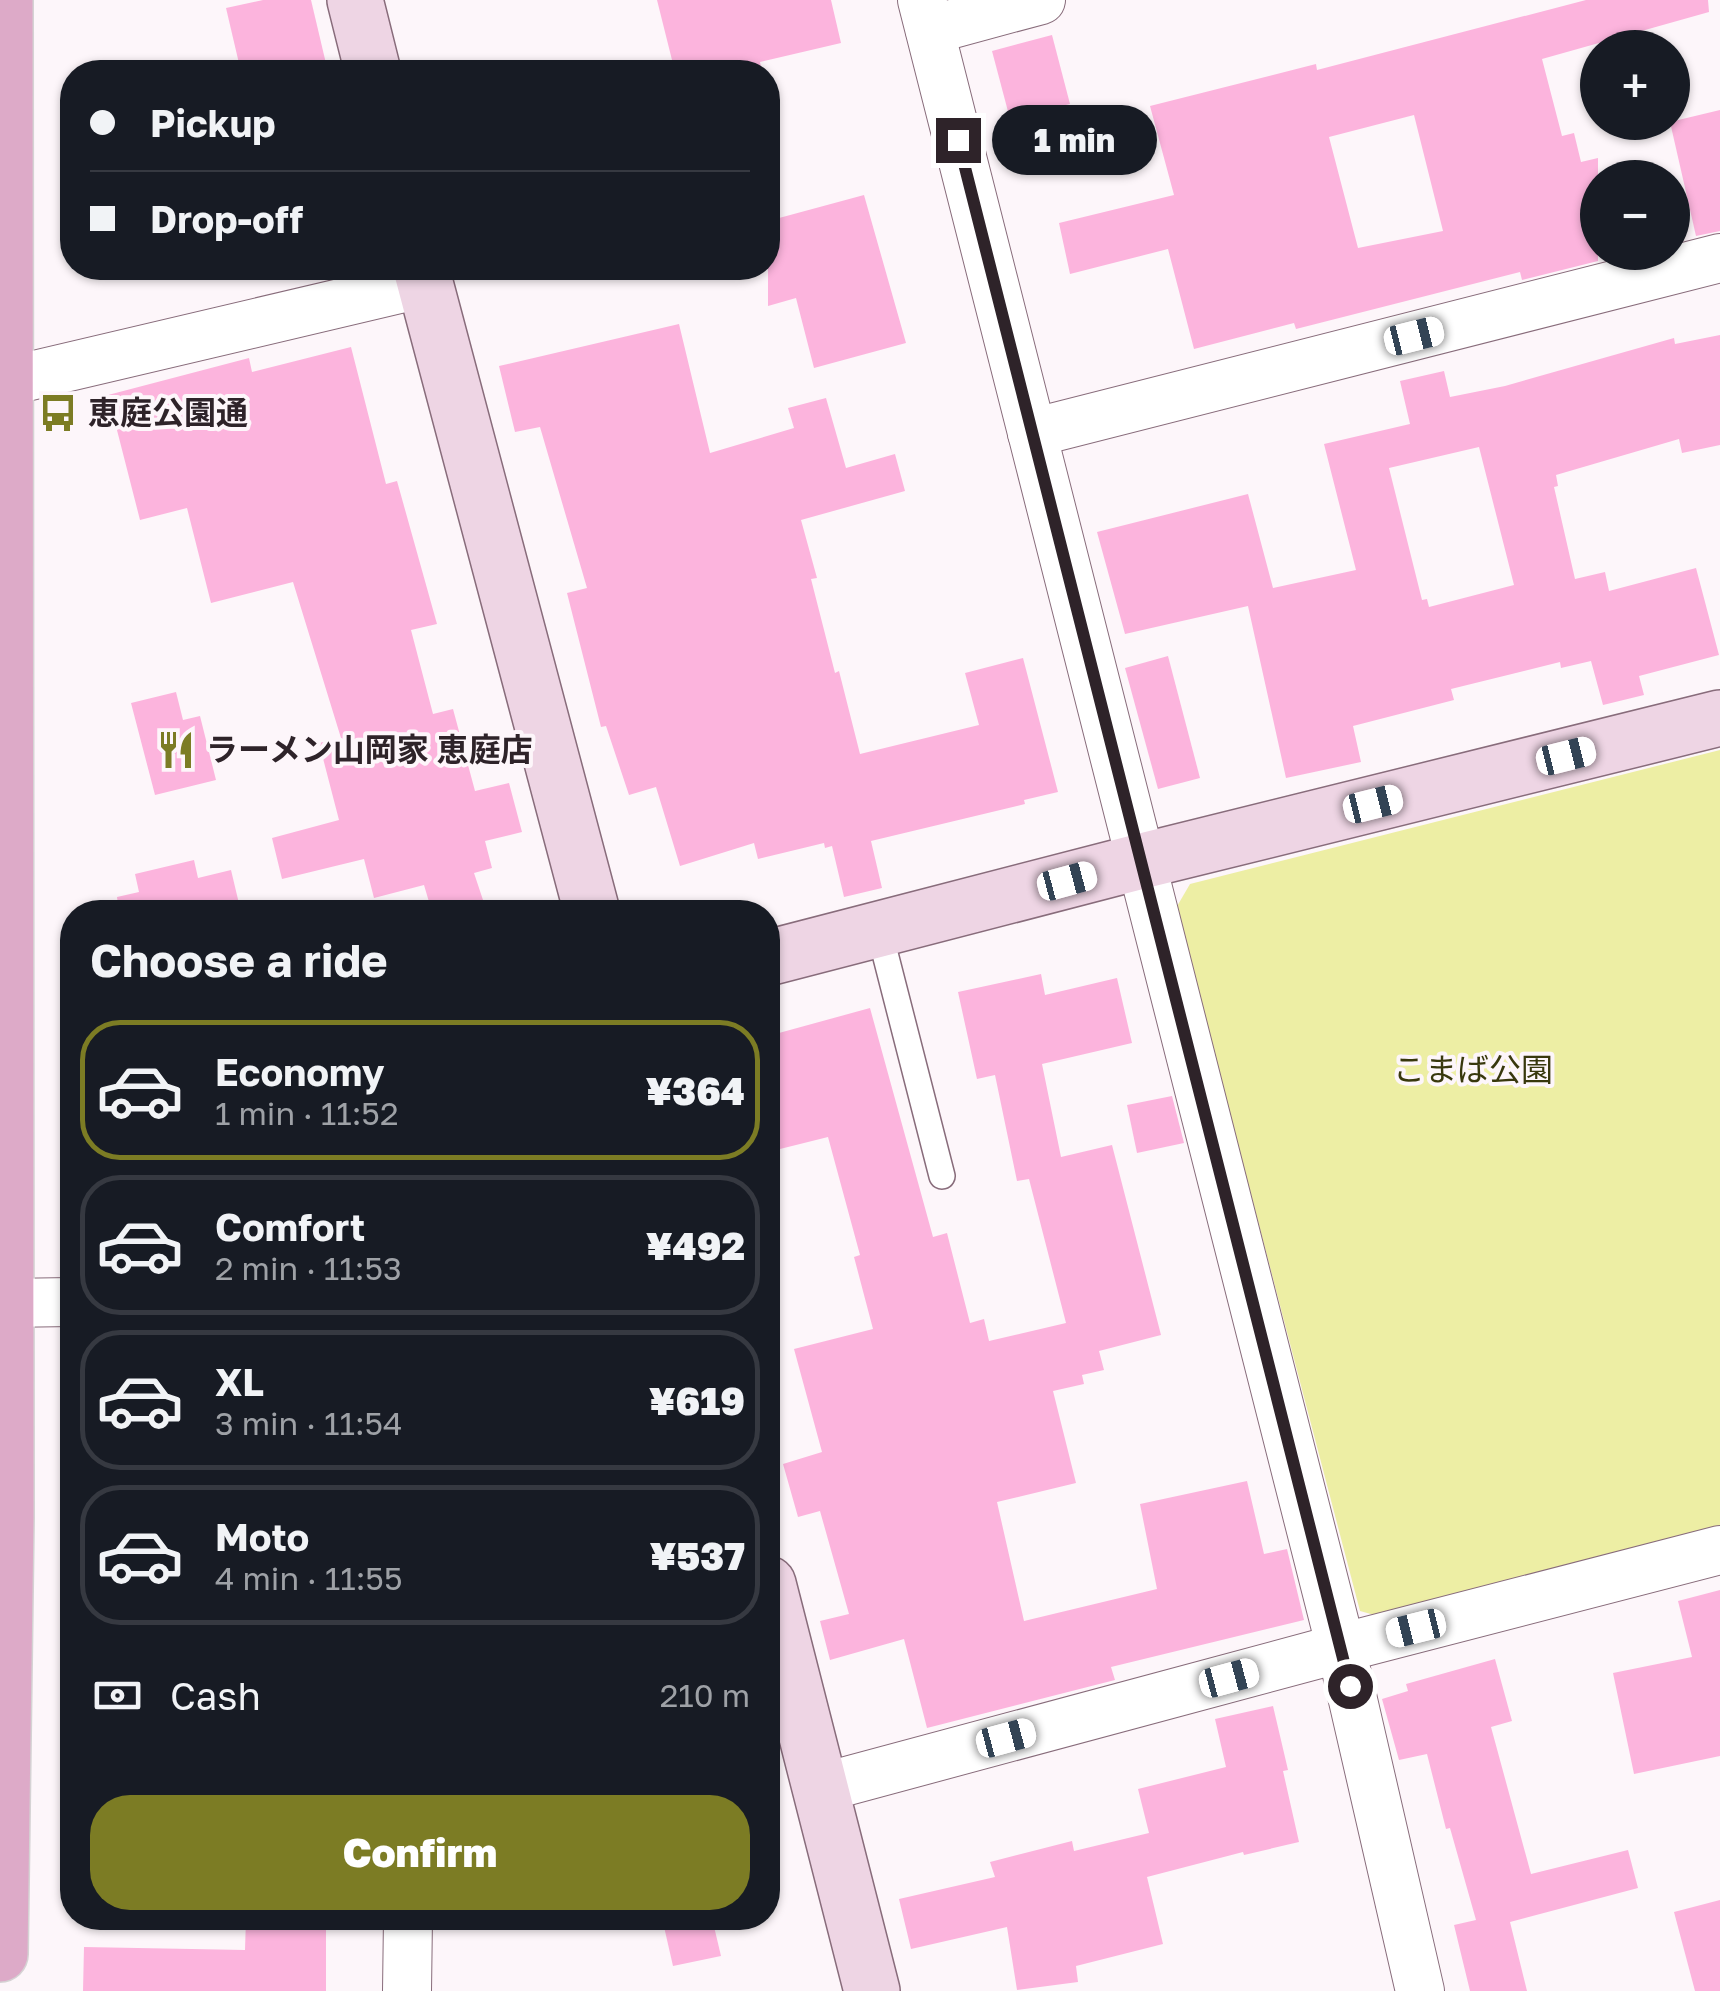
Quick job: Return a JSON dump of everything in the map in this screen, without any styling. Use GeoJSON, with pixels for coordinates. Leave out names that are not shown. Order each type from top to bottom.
{"type":"FeatureCollection","features":[{"type":"Feature","properties":{"kind":"main road"},"geometry":{"type":"LineString","coordinates":[[0,1954],[5,1302],[5,0]]}},
{"type":"Feature","properties":{"kind":"street"},"geometry":{"type":"LineString","coordinates":[[355,0],[370,60]]}},
{"type":"Feature","properties":{"kind":"street"},"geometry":{"type":"LineString","coordinates":[[1041,0],[926,15],[1340,1648],[1420,1991]]}},
{"type":"Feature","properties":{"kind":"street"},"geometry":{"type":"LineString","coordinates":[[1032,432],[1720,258]]}},
{"type":"Feature","properties":{"kind":"street"},"geometry":{"type":"LineString","coordinates":[[5,382],[403,280]]}},
{"type":"Feature","properties":{"kind":"street"},"geometry":{"type":"LineString","coordinates":[[424,280],[589,900]]}},
{"type":"Feature","properties":{"kind":"street"},"geometry":{"type":"LineString","coordinates":[[780,955],[1720,718]]}},
{"type":"Feature","properties":{"kind":"street"},"geometry":{"type":"LineString","coordinates":[[5,1302],[60,1302]]}},
{"type":"Feature","properties":{"kind":"street"},"geometry":{"type":"LineString","coordinates":[[821,1788],[1720,1550]]}},
{"type":"Feature","properties":{"kind":"street"},"geometry":{"type":"LineString","coordinates":[[780,1630],[872,1991]]}},
{"type":"Feature","properties":{"kind":"street"},"geometry":{"type":"LineString","coordinates":[[408,1930],[408,1991]]}},
{"type":"Feature","properties":{"kind":"lane"},"geometry":{"type":"LineString","coordinates":[[880,930],[942,1176]]}},
{"type":"Feature","properties":{"kind":"green space","name":"こまば公園"},"geometry":{"type":"Polygon","coordinates":[[[1720,750],[1720,1528],[1378,1616],[1360,1611],[1176,908],[1190,884],[1720,750]]]}},
{"type":"Feature","properties":{"kind":"building"},"geometry":{"type":"Polygon","coordinates":[[[263,0],[311,0],[325,60],[238,60],[226,8],[263,0]]]}},
{"type":"Feature","properties":{"kind":"building"},"geometry":{"type":"Polygon","coordinates":[[[657,0],[831,0],[841,43],[769,60],[672,60],[657,0]]]}},
{"type":"Feature","properties":{"kind":"building"},"geometry":{"type":"Polygon","coordinates":[[[1586,0],[1708,0],[1709,12],[1645,30],[1580,30],[1580,48],[1542,59],[1562,136],[1574,133],[1581,160],[1580,266],[1522,280],[1520,272],[1296,329],[1294,323],[1194,349],[1168,249],[1070,274],[1059,223],[1174,195],[1150,106],[1316,64],[1317,70],[1586,0]],[[1414,115],[1329,137],[1358,248],[1443,231],[1414,115]]]}},
{"type":"Feature","properties":{"kind":"building"},"geometry":{"type":"Polygon","coordinates":[[[1052,35],[1070,104],[1010,119],[992,51],[1052,35]]]}},
{"type":"Feature","properties":{"kind":"building"},"geometry":{"type":"Polygon","coordinates":[[[1720,110],[1720,231],[1696,236],[1690,210],[1690,160],[1679,160],[1674,140],[1690,140],[1690,117],[1720,110]]]}},
{"type":"Feature","properties":{"kind":"building"},"geometry":{"type":"Polygon","coordinates":[[[864,195],[906,343],[814,368],[796,298],[768,306],[768,280],[780,280],[780,218],[864,195]]]}},
{"type":"Feature","properties":{"kind":"building"},"geometry":{"type":"Polygon","coordinates":[[[679,324],[710,453],[794,428],[788,408],[826,398],[846,468],[895,454],[905,491],[801,520],[817,578],[811,579],[860,754],[979,725],[965,673],[1023,658],[1058,792],[1024,800],[1025,804],[871,841],[882,888],[844,897],[832,846],[825,848],[824,843],[758,859],[754,843],[680,866],[656,787],[629,795],[606,726],[601,727],[567,593],[587,588],[540,427],[515,432],[499,366],[679,324]]]}},
{"type":"Feature","properties":{"kind":"building"},"geometry":{"type":"Polygon","coordinates":[[[1720,335],[1720,445],[1682,453],[1679,439],[1556,475],[1558,486],[1554,487],[1575,579],[1605,572],[1609,591],[1696,568],[1719,655],[1639,676],[1644,695],[1603,705],[1591,661],[1561,668],[1560,662],[1451,689],[1454,700],[1353,726],[1361,762],[1286,778],[1248,606],[1125,634],[1097,532],[1248,494],[1273,588],[1356,570],[1324,444],[1410,424],[1400,381],[1444,371],[1450,397],[1505,386],[1674,338],[1675,344],[1720,335]],[[1479,447],[1389,468],[1422,600],[1427,599],[1429,607],[1514,585],[1479,447]]]}},
{"type":"Feature","properties":{"kind":"building"},"geometry":{"type":"Polygon","coordinates":[[[351,347],[386,484],[397,481],[437,624],[411,630],[433,714],[453,709],[475,791],[509,783],[522,832],[485,841],[492,868],[474,873],[483,900],[428,900],[424,885],[374,898],[364,859],[282,879],[272,838],[339,820],[319,743],[341,738],[293,582],[211,603],[187,508],[140,520],[108,395],[249,358],[252,372],[351,347]]]}},
{"type":"Feature","properties":{"kind":"building"},"geometry":{"type":"Polygon","coordinates":[[[1168,656],[1200,778],[1158,789],[1125,668],[1168,656]]]}},
{"type":"Feature","properties":{"kind":"building","name":"ラーメン山岡家 恵庭店"},"geometry":{"type":"Polygon","coordinates":[[[176,692],[183,720],[200,716],[216,780],[155,795],[131,703],[176,692]]]}},
{"type":"Feature","properties":{"kind":"building"},"geometry":{"type":"Polygon","coordinates":[[[194,860],[198,878],[231,870],[238,900],[117,900],[139,892],[135,874],[194,860]]]}},
{"type":"Feature","properties":{"kind":"building"},"geometry":{"type":"Polygon","coordinates":[[[1041,974],[1045,995],[1117,978],[1132,1043],[1042,1064],[1061,1157],[1112,1145],[1161,1335],[1099,1351],[1104,1370],[1082,1375],[1084,1384],[1053,1391],[1076,1483],[997,1502],[1024,1621],[1157,1589],[1140,1504],[1247,1481],[1264,1554],[1287,1549],[1304,1620],[1111,1667],[1115,1680],[927,1728],[904,1639],[830,1660],[820,1621],[849,1614],[820,1511],[798,1517],[783,1464],[822,1452],[794,1349],[873,1329],[854,1257],[860,1255],[828,1137],[780,1149],[780,1033],[870,1008],[933,1237],[947,1233],[970,1323],[984,1319],[989,1341],[1066,1323],[1029,1179],[1017,1181],[995,1075],[977,1079],[958,992],[1041,974]]]}},
{"type":"Feature","properties":{"kind":"building"},"geometry":{"type":"Polygon","coordinates":[[[1172,1096],[1184,1143],[1137,1153],[1127,1105],[1172,1096]]]}},
{"type":"Feature","properties":{"kind":"building"},"geometry":{"type":"Polygon","coordinates":[[[1720,1590],[1720,1756],[1634,1774],[1613,1673],[1692,1657],[1678,1601],[1720,1590]]]}},
{"type":"Feature","properties":{"kind":"building"},"geometry":{"type":"Polygon","coordinates":[[[1495,1659],[1512,1721],[1491,1727],[1531,1874],[1628,1850],[1638,1888],[1510,1922],[1527,1991],[1470,1991],[1454,1925],[1476,1920],[1450,1828],[1446,1829],[1427,1754],[1399,1760],[1382,1699],[1408,1691],[1406,1684],[1495,1659]]]}},
{"type":"Feature","properties":{"kind":"building"},"geometry":{"type":"Polygon","coordinates":[[[1273,1706],[1299,1842],[1147,1877],[1163,1944],[1076,1966],[1078,1982],[1017,1990],[1007,1927],[911,1949],[899,1899],[995,1877],[990,1862],[1072,1841],[1074,1851],[1149,1833],[1138,1789],[1226,1767],[1215,1719],[1273,1706]]]}},
{"type":"Feature","properties":{"kind":"building"},"geometry":{"type":"Polygon","coordinates":[[[1720,1900],[1720,1991],[1695,1991],[1674,1912],[1720,1900]]]}},
{"type":"Feature","properties":{"kind":"building"},"geometry":{"type":"Polygon","coordinates":[[[246,1930],[326,1930],[326,1991],[83,1991],[84,1947],[245,1950],[246,1930]]]}},
{"type":"Feature","properties":{"kind":"building"},"geometry":{"type":"Polygon","coordinates":[[[665,1930],[715,1930],[721,1956],[673,1966],[665,1930]]]}},
{"type":"Feature","properties":{"kind":"place","name":"恵庭公園通"},"geometry":{"type":"Point","coordinates":[58,413]}},
{"type":"Feature","properties":{"kind":"place","name":"ラーメン山岡家 恵庭店"},"geometry":{"type":"Point","coordinates":[176,750]}},
{"type":"Feature","properties":{"kind":"route"},"geometry":{"type":"LineString","coordinates":[[958,140],[1350,1686]]}}]}
